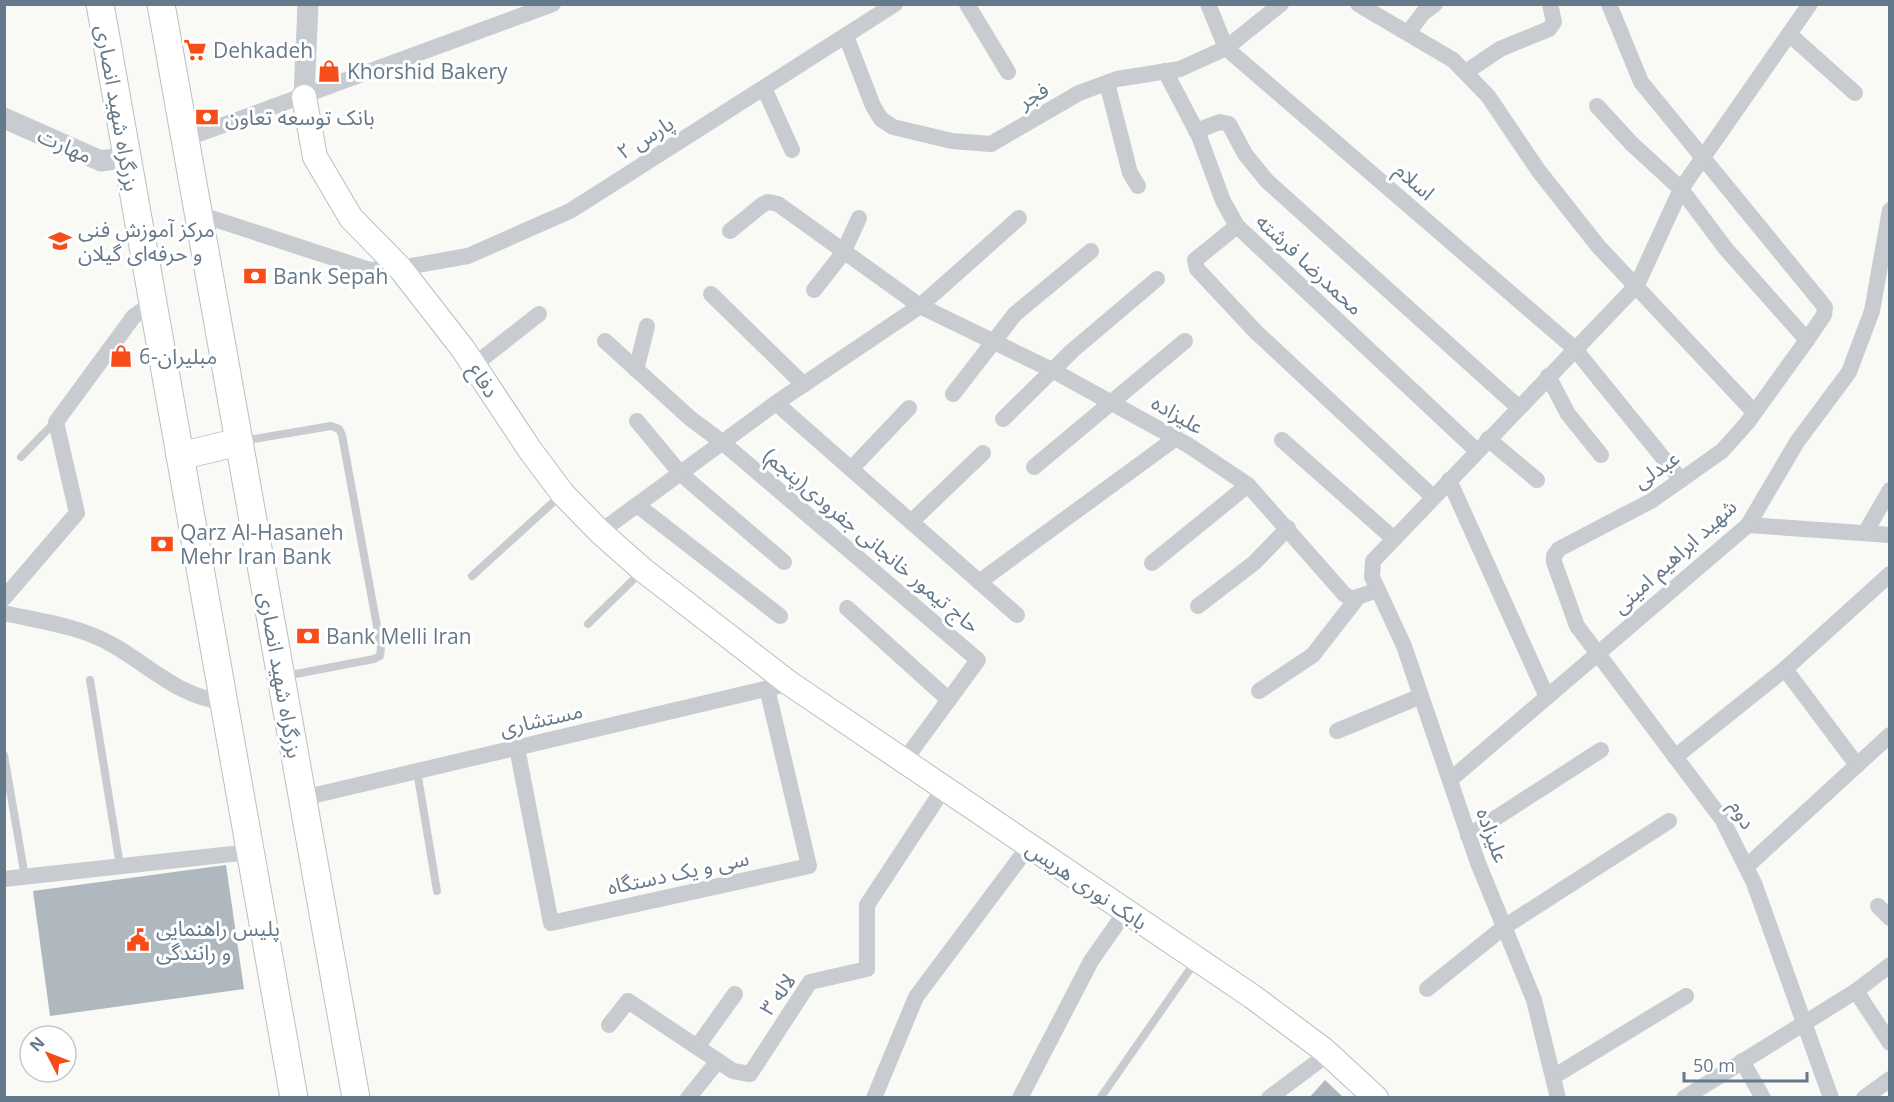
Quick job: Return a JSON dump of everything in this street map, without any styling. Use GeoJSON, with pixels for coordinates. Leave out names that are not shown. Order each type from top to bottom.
{"type":"FeatureCollection","features":[{"type":"Feature","properties":{"kind":"main road","name":"بزرگراه شهید انصاری"},"geometry":{"type":"LineString","coordinates":[[100,4],[294,1098]]}},
{"type":"Feature","properties":{"kind":"main road","name":"بزرگراه شهید انصاری"},"geometry":{"type":"LineString","coordinates":[[161,4],[356,1098]]}},
{"type":"Feature","properties":{"kind":"main road","name":"دفاع"},"geometry":{"type":"LineString","coordinates":[[304,97],[315,157],[351,218],[400,268],[474,365],[562,494],[600,532],[778,686]]}},
{"type":"Feature","properties":{"kind":"main road"},"geometry":{"type":"LineString","coordinates":[[180,456],[240,442]]}},
{"type":"Feature","properties":{"kind":"main road","name":"بابک نوری هریس"},"geometry":{"type":"LineString","coordinates":[[778,686],[904,761],[1197,959],[1328,1054],[1376,1098]]}},
{"type":"Feature","properties":{"kind":"street","name":"دفاع"},"geometry":{"type":"LineString","coordinates":[[304,97],[308,4]]}},
{"type":"Feature","properties":{"kind":"street"},"geometry":{"type":"LineString","coordinates":[[185,139],[553,4]]}},
{"type":"Feature","properties":{"kind":"street","name":"پارس ۲"},"geometry":{"type":"LineString","coordinates":[[199,214],[370,270],[400,268],[468,256],[570,211],[896,4]]}},
{"type":"Feature","properties":{"kind":"street"},"geometry":{"type":"LineString","coordinates":[[967,4],[1008,72]]}},
{"type":"Feature","properties":{"kind":"street"},"geometry":{"type":"LineString","coordinates":[[1208,4],[1226,48]]}},
{"type":"Feature","properties":{"kind":"street","name":"فجر"},"geometry":{"type":"LineString","coordinates":[[846,36],[873,106],[881,119],[892,127],[952,141],[992,144],[1079,93],[1107,83],[1180,69],[1226,48],[1281,4]]}},
{"type":"Feature","properties":{"kind":"street"},"geometry":{"type":"LineString","coordinates":[[1358,4],[1454,60],[1466,72],[1488,96],[1538,170],[1598,246],[1754,412]]}},
{"type":"Feature","properties":{"kind":"street"},"geometry":{"type":"LineString","coordinates":[[1408,33],[1423,13],[1435,4]]}},
{"type":"Feature","properties":{"kind":"street"},"geometry":{"type":"LineString","coordinates":[[1466,72],[1500,50],[1549,30],[1554,22],[1550,4]]}},
{"type":"Feature","properties":{"kind":"street"},"geometry":{"type":"LineString","coordinates":[[1609,4],[1641,81],[1702,157]]}},
{"type":"Feature","properties":{"kind":"street"},"geometry":{"type":"LineString","coordinates":[[1259,691],[1314,655],[1358,597],[1375,584],[1373,561],[1637,285],[1681,189],[1810,4]]}},
{"type":"Feature","properties":{"kind":"street"},"geometry":{"type":"LineString","coordinates":[[1789,34],[1855,93]]}},
{"type":"Feature","properties":{"kind":"street","name":"اسلام"},"geometry":{"type":"LineString","coordinates":[[1226,48],[1575,348],[1681,480]]}},
{"type":"Feature","properties":{"kind":"street","name":"محمدرضا فرشته"},"geometry":{"type":"LineString","coordinates":[[1165,71],[1196,131],[1223,201],[1237,226],[1482,445],[1537,480]]}},
{"type":"Feature","properties":{"kind":"street"},"geometry":{"type":"LineString","coordinates":[[1107,83],[1130,173],[1138,186]]}},
{"type":"Feature","properties":{"kind":"street"},"geometry":{"type":"LineString","coordinates":[[764,88],[792,150]]}},
{"type":"Feature","properties":{"kind":"street"},"geometry":{"type":"LineString","coordinates":[[1597,106],[1632,144],[1681,189],[1738,263],[1807,340]]}},
{"type":"Feature","properties":{"kind":"street","name":"مهارت"},"geometry":{"type":"LineString","coordinates":[[4,118],[101,161],[127,157]]}},
{"type":"Feature","properties":{"kind":"street"},"geometry":{"type":"LineString","coordinates":[[1196,131],[1220,122],[1228,124],[1245,154],[1267,181],[1518,407]]}},
{"type":"Feature","properties":{"kind":"street","name":"عبدلی"},"geometry":{"type":"LineString","coordinates":[[1597,654],[1577,626],[1554,556],[1559,549],[1641,507],[1722,451],[1754,412],[1824,315],[1825,307],[1702,157]]}},
{"type":"Feature","properties":{"kind":"street","name":"علیزاده"},"geometry":{"type":"LineString","coordinates":[[730,231],[768,202],[778,204],[915,303],[1053,370],[1176,438],[1248,485],[1344,594],[1351,599],[1358,597]]}},
{"type":"Feature","properties":{"kind":"street","name":"شهید ابراهیم امینی"},"geometry":{"type":"LineString","coordinates":[[1450,780],[1748,525],[1797,442],[1849,372],[1872,311],[1888,237],[1890,210]]}},
{"type":"Feature","properties":{"kind":"street"},"geometry":{"type":"LineString","coordinates":[[814,290],[843,253],[859,218]]}},
{"type":"Feature","properties":{"kind":"street"},"geometry":{"type":"LineString","coordinates":[[600,532],[915,303],[1019,218]]}},
{"type":"Feature","properties":{"kind":"street"},"geometry":{"type":"LineString","coordinates":[[1237,226],[1195,260],[1197,268],[1256,332],[1433,497]]}},
{"type":"Feature","properties":{"kind":"street"},"geometry":{"type":"LineString","coordinates":[[953,394],[993,340],[1016,314],[1091,250]]}},
{"type":"Feature","properties":{"kind":"street","name":"علیزاده"},"geometry":{"type":"LineString","coordinates":[[881,279],[915,303]]}},
{"type":"Feature","properties":{"kind":"street"},"geometry":{"type":"LineString","coordinates":[[1003,419],[1053,370],[1157,279]]}},
{"type":"Feature","properties":{"kind":"street"},"geometry":{"type":"LineString","coordinates":[[711,294],[804,385]]}},
{"type":"Feature","properties":{"kind":"street"},"geometry":{"type":"LineString","coordinates":[[4,598],[76,513],[56,422],[134,316],[153,303]]}},
{"type":"Feature","properties":{"kind":"street"},"geometry":{"type":"LineString","coordinates":[[474,365],[539,314]]}},
{"type":"Feature","properties":{"kind":"street"},"geometry":{"type":"LineString","coordinates":[[636,370],[638,356],[645,343],[647,326]]}},
{"type":"Feature","properties":{"kind":"street"},"geometry":{"type":"LineString","coordinates":[[605,341],[722,442]]}},
{"type":"Feature","properties":{"kind":"street"},"geometry":{"type":"LineString","coordinates":[[1034,467],[1185,341]]}},
{"type":"Feature","properties":{"kind":"street"},"geometry":{"type":"LineString","coordinates":[[1548,376],[1568,414],[1601,455]]}},
{"type":"Feature","properties":{"kind":"street"},"geometry":{"type":"LineString","coordinates":[[776,403],[1017,615]]}},
{"type":"Feature","properties":{"kind":"street"},"geometry":{"type":"LineString","coordinates":[[851,469],[909,408]]}},
{"type":"Feature","properties":{"kind":"street"},"geometry":{"type":"LineString","coordinates":[[637,421],[681,474],[784,562]]}},
{"type":"Feature","properties":{"kind":"street"},"geometry":{"type":"LineString","coordinates":[[980,582],[1176,438]]}},
{"type":"Feature","properties":{"kind":"street"},"geometry":{"type":"LineString","coordinates":[[1282,440],[1394,539]]}},
{"type":"Feature","properties":{"kind":"street","name":"حاج تیمور خانجانی جفرودی(پنجم)"},"geometry":{"type":"LineString","coordinates":[[722,442],[978,660],[904,761]]}},
{"type":"Feature","properties":{"kind":"street"},"geometry":{"type":"LineString","coordinates":[[911,522],[983,453]]}},
{"type":"Feature","properties":{"kind":"street"},"geometry":{"type":"LineString","coordinates":[[1449,480],[1547,697]]}},
{"type":"Feature","properties":{"kind":"street"},"geometry":{"type":"LineString","coordinates":[[1152,563],[1248,485]]}},
{"type":"Feature","properties":{"kind":"street"},"geometry":{"type":"LineString","coordinates":[[1865,533],[1890,490]]}},
{"type":"Feature","properties":{"kind":"street"},"geometry":{"type":"LineString","coordinates":[[638,506],[780,616]]}},
{"type":"Feature","properties":{"kind":"street"},"geometry":{"type":"LineString","coordinates":[[1748,525],[1890,535]]}},
{"type":"Feature","properties":{"kind":"street"},"geometry":{"type":"LineString","coordinates":[[1198,606],[1254,563],[1288,528]]}},
{"type":"Feature","properties":{"kind":"street"},"geometry":{"type":"LineString","coordinates":[[1675,757],[1785,669],[1890,574]]}},
{"type":"Feature","properties":{"kind":"street","name":"علیزاده"},"geometry":{"type":"LineString","coordinates":[[1375,584],[1404,646],[1468,836],[1534,1000],[1558,1098]]}},
{"type":"Feature","properties":{"kind":"street"},"geometry":{"type":"LineString","coordinates":[[847,608],[949,700]]}},
{"type":"Feature","properties":{"kind":"street"},"geometry":{"type":"LineString","coordinates":[[4,613],[82,631],[111,644],[182,691],[209,700],[224,702]]}},
{"type":"Feature","properties":{"kind":"street","name":"دوم"},"geometry":{"type":"LineString","coordinates":[[1597,654],[1722,819],[1746,867],[1831,1098]]}},
{"type":"Feature","properties":{"kind":"street"},"geometry":{"type":"LineString","coordinates":[[1785,669],[1857,765]]}},
{"type":"Feature","properties":{"kind":"street","name":"سی و یک دستگاه"},"geometry":{"type":"LineString","coordinates":[[517,748],[551,922],[809,866],[778,686]]}},
{"type":"Feature","properties":{"kind":"street","name":"مستشاری"},"geometry":{"type":"LineString","coordinates":[[303,798],[778,686]]}},
{"type":"Feature","properties":{"kind":"street"},"geometry":{"type":"LineString","coordinates":[[1337,731],[1421,696]]}},
{"type":"Feature","properties":{"kind":"street"},"geometry":{"type":"LineString","coordinates":[[1746,867],[1890,735]]}},
{"type":"Feature","properties":{"kind":"street"},"geometry":{"type":"LineString","coordinates":[[1468,836],[1601,750]]}},
{"type":"Feature","properties":{"kind":"street","name":"لاله ۳"},"geometry":{"type":"LineString","coordinates":[[609,1025],[628,1001],[733,1071],[750,1074],[810,982],[867,969],[867,905],[944,788]]}},
{"type":"Feature","properties":{"kind":"street"},"geometry":{"type":"LineString","coordinates":[[1427,989],[1504,927],[1669,821]]}},
{"type":"Feature","properties":{"kind":"street"},"geometry":{"type":"LineString","coordinates":[[873,1098],[916,997],[1029,846]]}},
{"type":"Feature","properties":{"kind":"street"},"geometry":{"type":"LineString","coordinates":[[4,879],[250,852]]}},
{"type":"Feature","properties":{"kind":"street"},"geometry":{"type":"LineString","coordinates":[[1020,1098],[1091,961],[1126,911]]}},
{"type":"Feature","properties":{"kind":"street"},"geometry":{"type":"LineString","coordinates":[[1684,1098],[1856,991],[1890,965]]}},
{"type":"Feature","properties":{"kind":"street"},"geometry":{"type":"LineString","coordinates":[[1856,991],[1890,1043]]}},
{"type":"Feature","properties":{"kind":"street"},"geometry":{"type":"LineString","coordinates":[[697,1047],[735,994]]}},
{"type":"Feature","properties":{"kind":"street"},"geometry":{"type":"LineString","coordinates":[[1553,1077],[1686,996]]}},
{"type":"Feature","properties":{"kind":"street"},"geometry":{"type":"LineString","coordinates":[[1269,1098],[1328,1054]]}},
{"type":"Feature","properties":{"kind":"street"},"geometry":{"type":"LineString","coordinates":[[688,1098],[718,1061]]}},
{"type":"Feature","properties":{"kind":"street"},"geometry":{"type":"LineString","coordinates":[[1742,1061],[1763,1098]]}},
{"type":"Feature","properties":{"kind":"street"},"geometry":{"type":"LineString","coordinates":[[1864,1098],[1890,1079]]}},
{"type":"Feature","properties":{"kind":"lane"},"geometry":{"type":"LineString","coordinates":[[21,457],[56,422]]}},
{"type":"Feature","properties":{"kind":"lane"},"geometry":{"type":"LineString","coordinates":[[240,442],[331,426],[339,429],[381,648],[380,656],[374,659],[281,676]]}},
{"type":"Feature","properties":{"kind":"lane"},"geometry":{"type":"LineString","coordinates":[[472,576],[562,494]]}},
{"type":"Feature","properties":{"kind":"lane"},"geometry":{"type":"LineString","coordinates":[[588,624],[643,570]]}},
{"type":"Feature","properties":{"kind":"lane"},"geometry":{"type":"LineString","coordinates":[[90,680],[120,866]]}},
{"type":"Feature","properties":{"kind":"lane"},"geometry":{"type":"LineString","coordinates":[[4,755],[26,877]]}},
{"type":"Feature","properties":{"kind":"lane"},"geometry":{"type":"LineString","coordinates":[[417,771],[437,891]]}},
{"type":"Feature","properties":{"kind":"lane"},"geometry":{"type":"LineString","coordinates":[[1101,1097],[1197,959]]}},
{"type":"Feature","properties":{"kind":"building","name":"پلیس راهنمایی و رانندگی"},"geometry":{"type":"Polygon","coordinates":[[[226,865],[244,989],[50,1016],[33,891],[226,865]]]}},
{"type":"Feature","properties":{"kind":"building"},"geometry":{"type":"Polygon","coordinates":[[[1325,1080],[1344,1098],[1309,1098],[1325,1080]]]}},
{"type":"Feature","properties":{"kind":"place","name":"Dehkadeh"},"geometry":{"type":"Point","coordinates":[195,50]}},
{"type":"Feature","properties":{"kind":"place","name":"Khorshid Bakery"},"geometry":{"type":"Point","coordinates":[329,71]}},
{"type":"Feature","properties":{"kind":"place","name":"بانک توسعه تعاون"},"geometry":{"type":"Point","coordinates":[207,117]}},
{"type":"Feature","properties":{"kind":"place","name":"مرکز آموزش فنی و حرفه‌ای گیلان"},"geometry":{"type":"Point","coordinates":[60,241]}},
{"type":"Feature","properties":{"kind":"place","name":"Bank Sepah"},"geometry":{"type":"Point","coordinates":[255,276]}},
{"type":"Feature","properties":{"kind":"place","name":"مبلیران-6"},"geometry":{"type":"Point","coordinates":[121,356]}},
{"type":"Feature","properties":{"kind":"place","name":"Qarz Al-Hasaneh Mehr Iran Bank"},"geometry":{"type":"Point","coordinates":[162,544]}},
{"type":"Feature","properties":{"kind":"place","name":"Bank Melli Iran"},"geometry":{"type":"Point","coordinates":[308,636]}},
{"type":"Feature","properties":{"kind":"place","name":"پلیس راهنمایی و رانندگی"},"geometry":{"type":"Point","coordinates":[138,940]}}]}
